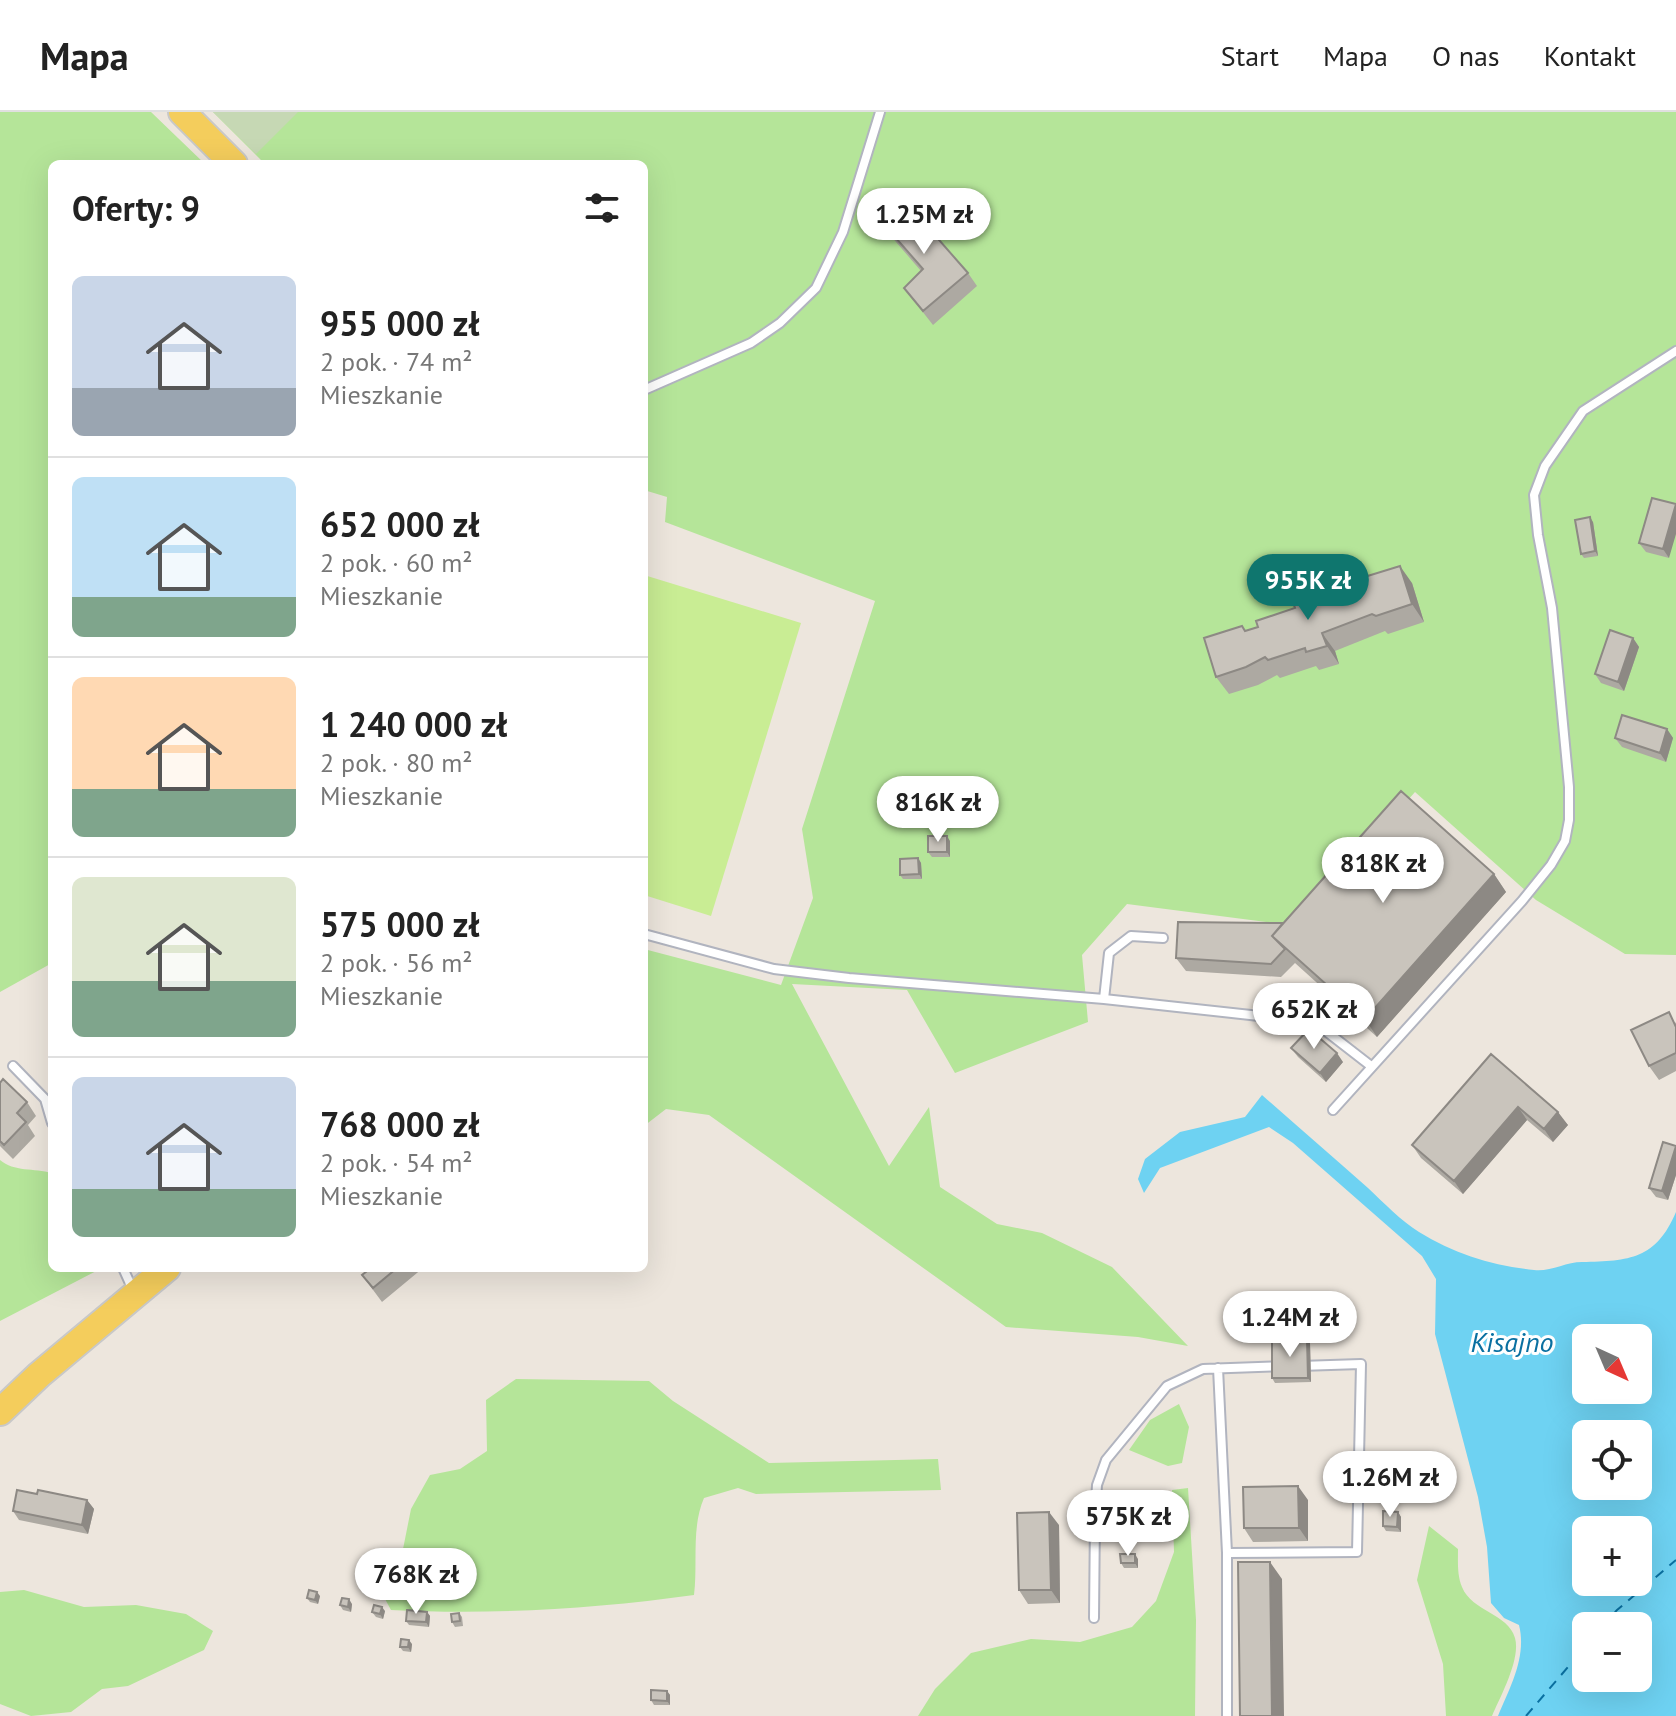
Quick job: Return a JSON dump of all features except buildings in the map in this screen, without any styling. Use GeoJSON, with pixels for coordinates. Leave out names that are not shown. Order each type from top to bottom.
{"type":"FeatureCollection","features":[{"type":"Feature","properties":{"kind":"main road"},"geometry":{"type":"LineString","coordinates":[[182,112],[230,160]]}},
{"type":"Feature","properties":{"kind":"main road"},"geometry":{"type":"LineString","coordinates":[[0,1412],[39,1375],[162,1272]]}},
{"type":"Feature","properties":{"kind":"lane"},"geometry":{"type":"LineString","coordinates":[[648,388],[751,343],[780,323],[816,288],[843,232],[880,112]]}},
{"type":"Feature","properties":{"kind":"lane"},"geometry":{"type":"LineString","coordinates":[[1333,1110],[1522,901],[1551,865],[1565,841],[1569,820],[1569,787],[1552,608],[1534,495],[1545,466],[1583,411],[1676,351]]}},
{"type":"Feature","properties":{"kind":"lane"},"geometry":{"type":"LineString","coordinates":[[648,935],[774,969],[1305,1021],[1322,1028],[1371,1066]]}},
{"type":"Feature","properties":{"kind":"lane"},"geometry":{"type":"LineString","coordinates":[[1104,999],[1109,953],[1131,936],[1163,938]]}},
{"type":"Feature","properties":{"kind":"lane"},"geometry":{"type":"LineString","coordinates":[[13,1066],[45,1099],[48,1109]]}},
{"type":"Feature","properties":{"kind":"lane"},"geometry":{"type":"LineString","coordinates":[[125,1272],[135,1294]]}},
{"type":"Feature","properties":{"kind":"lane"},"geometry":{"type":"LineString","coordinates":[[1094,1618],[1097,1485],[1106,1460],[1167,1386],[1203,1369],[1361,1364],[1357,1552],[1227,1553]]}},
{"type":"Feature","properties":{"kind":"lane"},"geometry":{"type":"LineString","coordinates":[[1218,1368],[1227,1553],[1227,1716]]}},
{"type":"Feature","properties":{"kind":"green space"},"geometry":{"type":"Polygon","coordinates":[[[0,112],[151,112],[201,160],[48,160],[48,965],[0,992],[0,112]]]}},
{"type":"Feature","properties":{"kind":"green space"},"geometry":{"type":"Polygon","coordinates":[[[213,112],[1676,112],[1676,955],[1625,954],[1536,900],[1415,792],[1297,926],[1127,904],[1082,955],[1088,1022],[955,1073],[907,990],[792,984],[889,1166],[929,1107],[940,1187],[997,1224],[1042,1233],[1112,1267],[1188,1346],[1138,1337],[1006,1327],[709,1115],[666,1109],[648,1123],[648,950],[781,985],[813,898],[802,829],[875,601],[665,522],[667,497],[648,491],[648,160],[261,160],[213,112]]]}},
{"type":"Feature","properties":{"kind":"green space"},"geometry":{"type":"Polygon","coordinates":[[[213,112],[298,112],[256,154],[213,112]]]}},
{"type":"Feature","properties":{"kind":"green space"},"geometry":{"type":"Polygon","coordinates":[[[648,576],[801,623],[711,916],[648,896],[648,576]]]}},
{"type":"Feature","properties":{"kind":"green space"},"geometry":{"type":"Polygon","coordinates":[[[0,1160],[18,1168],[48,1172],[48,1272],[94,1272],[0,1321],[0,1160]]]}},
{"type":"Feature","properties":{"kind":"green space"},"geometry":{"type":"Polygon","coordinates":[[[516,1379],[649,1381],[673,1401],[769,1463],[938,1459],[941,1490],[756,1494],[738,1488],[704,1498],[696,1533],[694,1595],[543,1610],[391,1610],[378,1586],[401,1559],[411,1509],[430,1475],[460,1469],[487,1451],[486,1400],[516,1379]]]}},
{"type":"Feature","properties":{"kind":"green space"},"geometry":{"type":"Polygon","coordinates":[[[1179,1404],[1189,1427],[1182,1463],[1168,1466],[1129,1450],[1150,1420],[1179,1404]]]}},
{"type":"Feature","properties":{"kind":"green space"},"geometry":{"type":"Polygon","coordinates":[[[1188,1488],[1196,1620],[1195,1716],[918,1716],[935,1689],[971,1653],[1031,1639],[1080,1642],[1132,1627],[1156,1601],[1174,1552],[1172,1490],[1188,1488]]]}},
{"type":"Feature","properties":{"kind":"green space"},"geometry":{"type":"Polygon","coordinates":[[[1429,1526],[1458,1549],[1459,1578],[1467,1595],[1505,1623],[1515,1638],[1512,1667],[1492,1716],[1446,1716],[1443,1664],[1417,1580],[1429,1526]]]}},
{"type":"Feature","properties":{"kind":"green space"},"geometry":{"type":"Polygon","coordinates":[[[24,1590],[84,1607],[136,1605],[186,1614],[213,1631],[204,1650],[128,1686],[102,1689],[71,1712],[31,1716],[0,1704],[0,1592],[24,1590]]]}},
{"type":"Feature","properties":{"kind":"water","name":"Kisajno"},"geometry":{"type":"Polygon","coordinates":[[[1262,1095],[1412,1228],[1460,1253],[1519,1268],[1540,1270],[1640,1254],[1660,1240],[1676,1212],[1676,1716],[1498,1716],[1519,1660],[1521,1637],[1519,1625],[1504,1618],[1491,1603],[1487,1547],[1478,1497],[1435,1334],[1436,1279],[1422,1256],[1293,1143],[1269,1127],[1160,1168],[1144,1193],[1138,1179],[1145,1159],[1180,1132],[1245,1117],[1262,1095]]]}},
{"type":"Feature","properties":{"kind":"ferry route"},"geometry":{"type":"LineString","coordinates":[[1615,1612],[1676,1560]]}},
{"type":"Feature","properties":{"kind":"ferry route"},"geometry":{"type":"LineString","coordinates":[[1526,1716],[1572,1662]]}}]}
